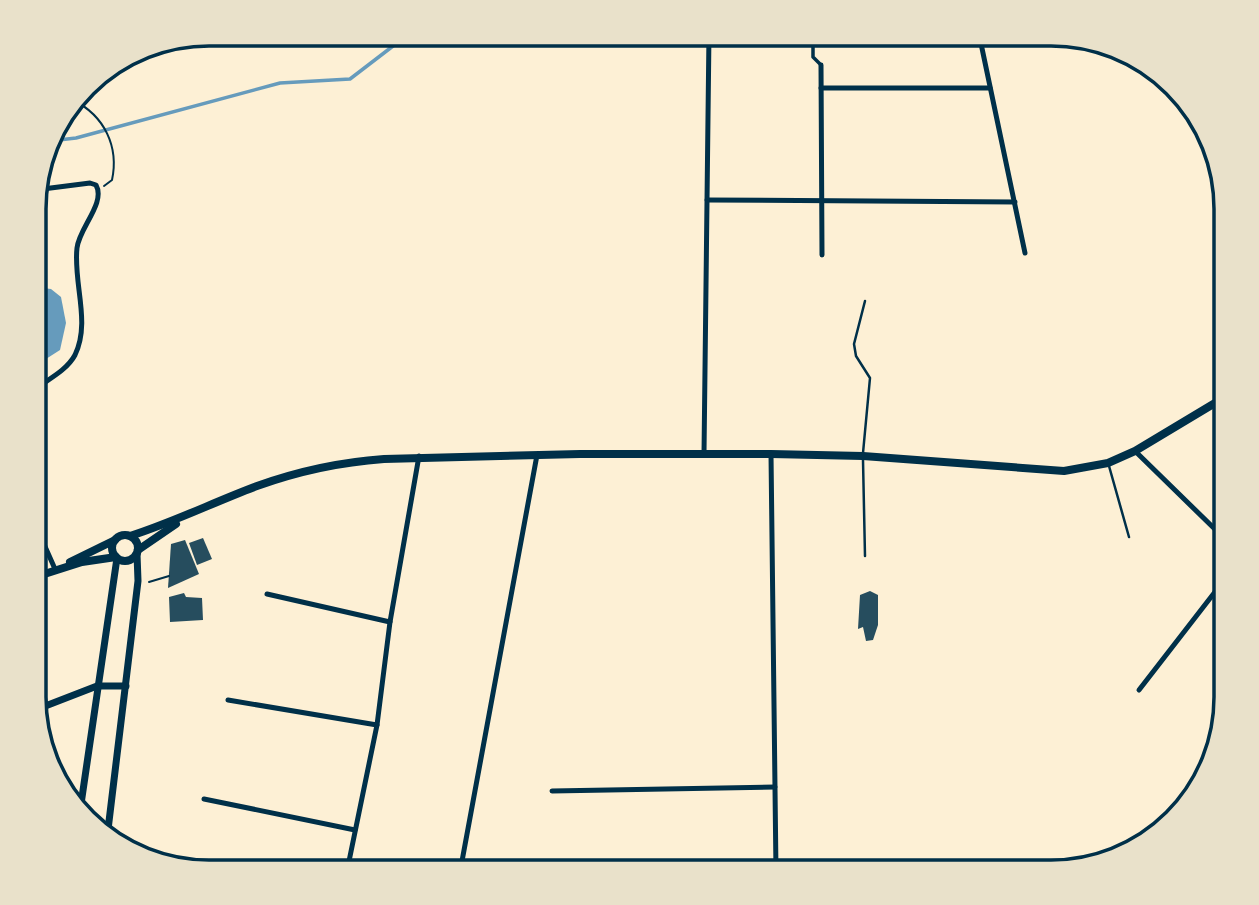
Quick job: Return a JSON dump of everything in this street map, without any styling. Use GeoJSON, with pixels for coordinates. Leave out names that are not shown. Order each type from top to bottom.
{"type":"FeatureCollection","features":[{"type":"Feature","properties":{"kind":"main road"},"geometry":{"type":"LineString","coordinates":[[46,573],[123,535],[130,536],[185,519],[259,486],[358,461],[419,456],[771,454],[863,456],[1064,471],[1108,463],[1135,451],[1213,404]]}},
{"type":"Feature","properties":{"kind":"main road"},"geometry":{"type":"LineString","coordinates":[[55,569],[117,558],[129,561],[137,552],[185,519]]}},
{"type":"Feature","properties":{"kind":"main road"},"geometry":{"type":"LineString","coordinates":[[109,826],[138,581],[135,540],[130,536]]}},
{"type":"Feature","properties":{"kind":"main road"},"geometry":{"type":"LineString","coordinates":[[82,799],[117,558],[112,547],[116,539]]}},
{"type":"Feature","properties":{"kind":"main road"},"geometry":{"type":"LineString","coordinates":[[46,706],[97,686],[126,686]]}},
{"type":"Feature","properties":{"kind":"street"},"geometry":{"type":"LineString","coordinates":[[704,454],[709,46]]}},
{"type":"Feature","properties":{"kind":"street"},"geometry":{"type":"LineString","coordinates":[[813,46],[813,57],[821,65],[822,255]]}},
{"type":"Feature","properties":{"kind":"street"},"geometry":{"type":"LineString","coordinates":[[981,46],[1025,253]]}},
{"type":"Feature","properties":{"kind":"street"},"geometry":{"type":"LineString","coordinates":[[821,89],[990,88]]}},
{"type":"Feature","properties":{"kind":"street"},"geometry":{"type":"LineString","coordinates":[[46,381],[68,366],[80,341],[77,247],[80,232],[97,202],[99,190],[96,185],[90,183],[47,188]]}},
{"type":"Feature","properties":{"kind":"street"},"geometry":{"type":"LineString","coordinates":[[707,200],[1015,202]]}},
{"type":"Feature","properties":{"kind":"street"},"geometry":{"type":"LineString","coordinates":[[1135,451],[1213,527]]}},
{"type":"Feature","properties":{"kind":"street"},"geometry":{"type":"LineString","coordinates":[[771,454],[776,860]]}},
{"type":"Feature","properties":{"kind":"street"},"geometry":{"type":"LineString","coordinates":[[462,859],[537,455]]}},
{"type":"Feature","properties":{"kind":"street"},"geometry":{"type":"LineString","coordinates":[[349,859],[377,726],[390,622],[419,456]]}},
{"type":"Feature","properties":{"kind":"street"},"geometry":{"type":"LineString","coordinates":[[46,549],[55,569]]}},
{"type":"Feature","properties":{"kind":"street"},"geometry":{"type":"LineString","coordinates":[[267,594],[390,622]]}},
{"type":"Feature","properties":{"kind":"street"},"geometry":{"type":"LineString","coordinates":[[1139,690],[1213,594]]}},
{"type":"Feature","properties":{"kind":"street"},"geometry":{"type":"LineString","coordinates":[[228,700],[377,726]]}},
{"type":"Feature","properties":{"kind":"street"},"geometry":{"type":"LineString","coordinates":[[552,791],[775,788]]}},
{"type":"Feature","properties":{"kind":"street"},"geometry":{"type":"LineString","coordinates":[[204,799],[355,830]]}},
{"type":"Feature","properties":{"kind":"lane"},"geometry":{"type":"LineString","coordinates":[[865,301],[854,344],[856,356],[870,379],[863,456],[865,556]]}},
{"type":"Feature","properties":{"kind":"lane"},"geometry":{"type":"LineString","coordinates":[[1108,463],[1129,537]]}},
{"type":"Feature","properties":{"kind":"path"},"geometry":{"type":"LineString","coordinates":[[82,106],[104,124],[116,161],[113,180],[99,190]]}},
{"type":"Feature","properties":{"kind":"path"},"geometry":{"type":"LineString","coordinates":[[148,583],[169,576]]}},
{"type":"Feature","properties":{"kind":"water"},"geometry":{"type":"Polygon","coordinates":[[[46,288],[61,297],[66,323],[60,350],[46,359],[46,288]]]}},
{"type":"Feature","properties":{"kind":"building"},"geometry":{"type":"Polygon","coordinates":[[[203,538],[212,559],[197,565],[189,543],[203,538]]]}},
{"type":"Feature","properties":{"kind":"building"},"geometry":{"type":"Polygon","coordinates":[[[185,540],[199,574],[168,588],[171,544],[185,540]]]}},
{"type":"Feature","properties":{"kind":"building"},"geometry":{"type":"Polygon","coordinates":[[[870,591],[878,595],[878,625],[873,640],[866,641],[863,627],[858,629],[860,595],[870,591]]]}},
{"type":"Feature","properties":{"kind":"building"},"geometry":{"type":"Polygon","coordinates":[[[184,593],[186,597],[202,598],[203,620],[170,622],[169,597],[184,593]]]}},
{"type":"Feature","properties":{"kind":"waterway"},"geometry":{"type":"LineString","coordinates":[[60,140],[76,138],[280,83],[350,79],[393,46]]}}]}
